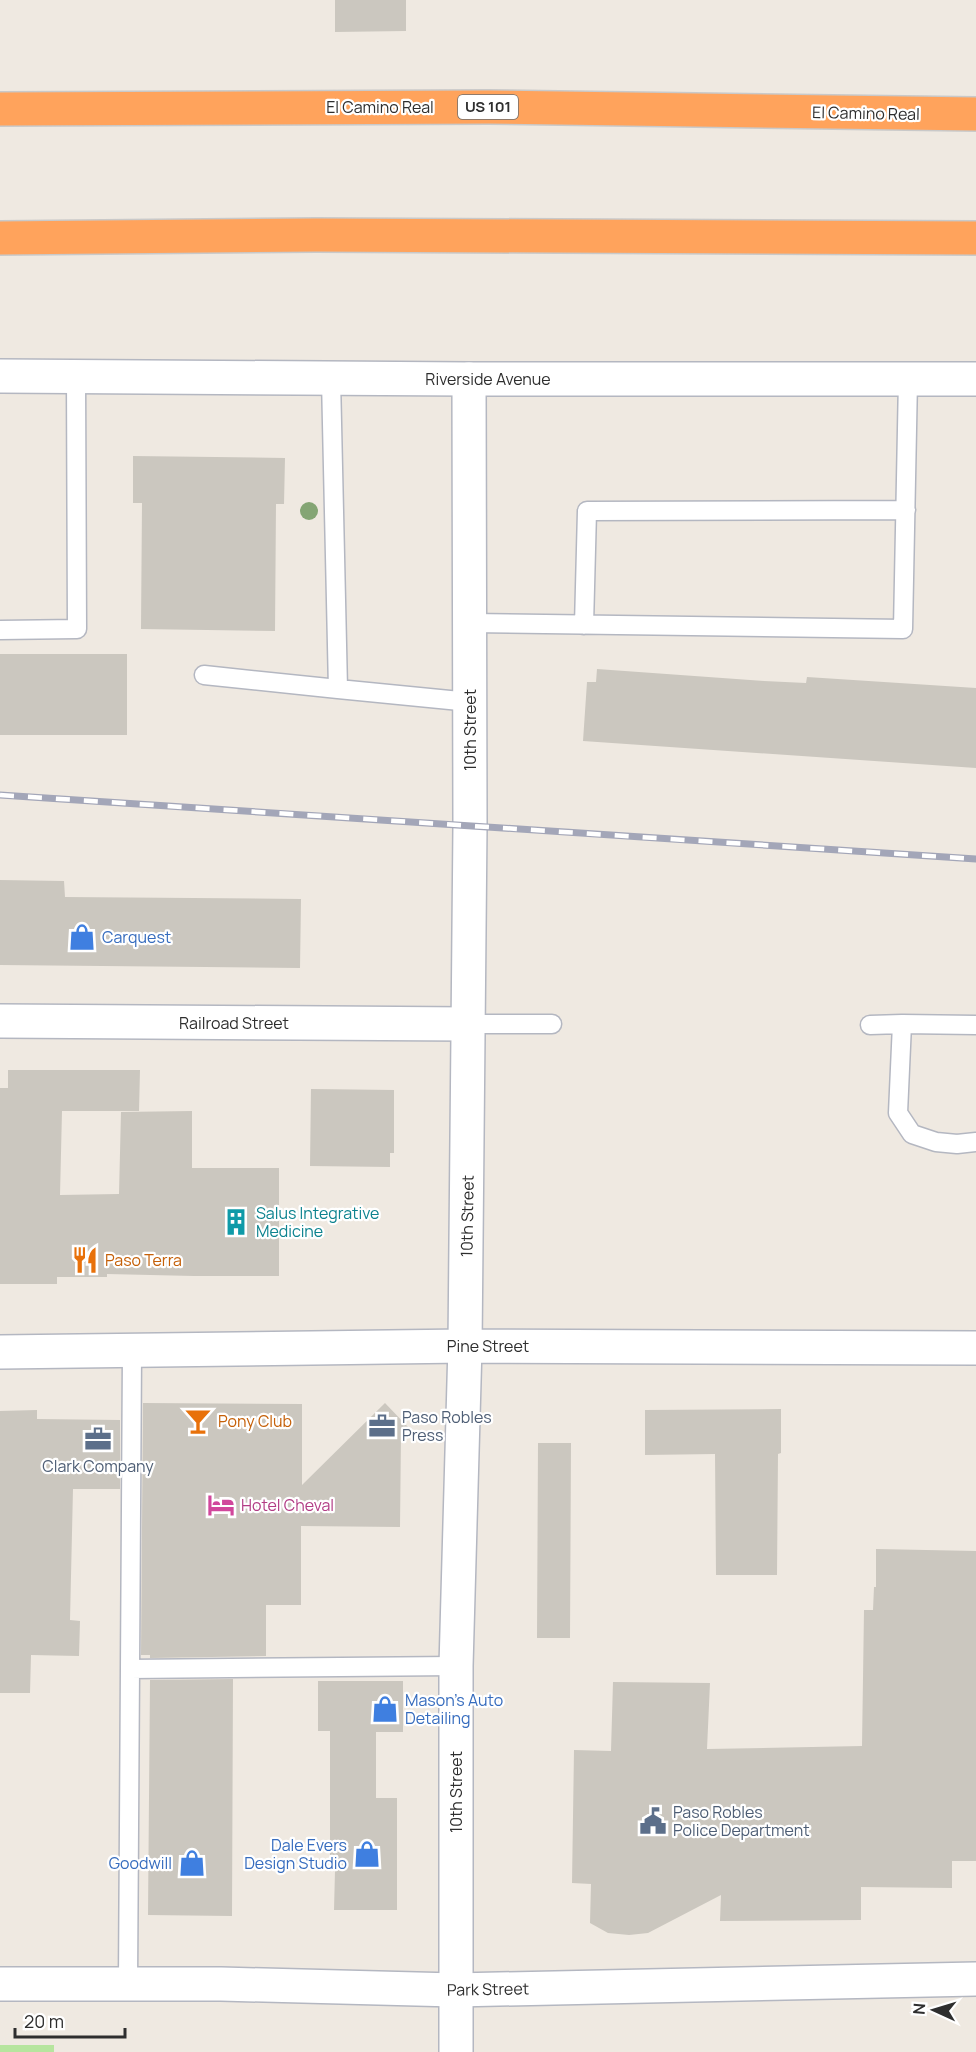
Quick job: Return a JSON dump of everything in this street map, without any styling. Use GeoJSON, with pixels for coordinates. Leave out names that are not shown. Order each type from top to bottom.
{"type":"FeatureCollection","features":[{"type":"Feature","properties":{"kind":"highway","name":"El Camino Real"},"geometry":{"type":"LineString","coordinates":[[0,109],[488,107],[976,114]]}},
{"type":"Feature","properties":{"kind":"highway"},"geometry":{"type":"LineString","coordinates":[[0,238],[339,235],[976,238]]}},
{"type":"Feature","properties":{"kind":"street","name":"Riverside Avenue"},"geometry":{"type":"LineString","coordinates":[[0,376],[331,379],[976,379]]}},
{"type":"Feature","properties":{"kind":"street","name":"10th Street"},"geometry":{"type":"LineString","coordinates":[[456,2052],[456,1666],[465,1346],[469,1024],[469,379]]}},
{"type":"Feature","properties":{"kind":"street","name":"Railroad Street"},"geometry":{"type":"LineString","coordinates":[[0,1021],[469,1024]]}},
{"type":"Feature","properties":{"kind":"street","name":"Pine Street"},"geometry":{"type":"LineString","coordinates":[[0,1352],[465,1346],[976,1348]]}},
{"type":"Feature","properties":{"kind":"street","name":"Park Street"},"geometry":{"type":"LineString","coordinates":[[0,1984],[455,1990],[976,1979]]}},
{"type":"Feature","properties":{"kind":"lane"},"geometry":{"type":"LineString","coordinates":[[0,630],[77,629],[76,377]]}},
{"type":"Feature","properties":{"kind":"lane"},"geometry":{"type":"LineString","coordinates":[[331,379],[338,689]]}},
{"type":"Feature","properties":{"kind":"lane"},"geometry":{"type":"LineString","coordinates":[[470,623],[903,629],[908,379]]}},
{"type":"Feature","properties":{"kind":"lane"},"geometry":{"type":"LineString","coordinates":[[584,625],[587,511],[906,510]]}},
{"type":"Feature","properties":{"kind":"lane"},"geometry":{"type":"LineString","coordinates":[[204,675],[470,702]]}},
{"type":"Feature","properties":{"kind":"lane"},"geometry":{"type":"LineString","coordinates":[[469,1024],[552,1024]]}},
{"type":"Feature","properties":{"kind":"lane"},"geometry":{"type":"LineString","coordinates":[[902,1024],[898,1113],[912,1134],[936,1142],[957,1144],[976,1142]]}},
{"type":"Feature","properties":{"kind":"lane"},"geometry":{"type":"LineString","coordinates":[[870,1025],[976,1025]]}},
{"type":"Feature","properties":{"kind":"lane"},"geometry":{"type":"LineString","coordinates":[[128,1984],[132,1352]]}},
{"type":"Feature","properties":{"kind":"lane"},"geometry":{"type":"LineString","coordinates":[[130,1669],[456,1666]]}},
{"type":"Feature","properties":{"kind":"green space"},"geometry":{"type":"Polygon","coordinates":[[[0,2045],[54,2045],[54,2052],[0,2052],[0,2045]]]}},
{"type":"Feature","properties":{"kind":"building"},"geometry":{"type":"Polygon","coordinates":[[[335,0],[406,0],[406,31],[335,32],[335,0]]]}},
{"type":"Feature","properties":{"kind":"building"},"geometry":{"type":"Polygon","coordinates":[[[133,456],[285,458],[284,504],[276,504],[275,631],[141,629],[142,503],[133,503],[133,456]]]}},
{"type":"Feature","properties":{"kind":"building"},"geometry":{"type":"Polygon","coordinates":[[[0,654],[127,654],[127,735],[0,735],[0,654]]]}},
{"type":"Feature","properties":{"kind":"building"},"geometry":{"type":"Polygon","coordinates":[[[597,669],[764,681],[806,683],[807,677],[976,688],[976,768],[583,741],[587,682],[596,682],[597,669]]]}},
{"type":"Feature","properties":{"kind":"building"},"geometry":{"type":"Polygon","coordinates":[[[0,880],[64,881],[65,897],[301,899],[300,968],[0,965],[0,880]]]}},
{"type":"Feature","properties":{"kind":"building"},"geometry":{"type":"Polygon","coordinates":[[[8,1070],[140,1070],[139,1111],[62,1111],[60,1195],[119,1194],[121,1112],[192,1111],[192,1168],[279,1168],[279,1276],[107,1274],[107,1277],[57,1277],[57,1284],[0,1284],[0,1088],[8,1088],[8,1070]]]}},
{"type":"Feature","properties":{"kind":"building"},"geometry":{"type":"Polygon","coordinates":[[[311,1089],[394,1090],[394,1153],[390,1153],[390,1167],[310,1166],[311,1089]]]}},
{"type":"Feature","properties":{"kind":"building","name":"Hotel Cheval"},"geometry":{"type":"Polygon","coordinates":[[[143,1403],[302,1404],[302,1485],[385,1403],[408,1427],[401,1434],[400,1527],[301,1526],[301,1605],[266,1605],[266,1656],[150,1658],[150,1655],[141,1655],[143,1403]]]}},
{"type":"Feature","properties":{"kind":"building"},"geometry":{"type":"Polygon","coordinates":[[[781,1409],[781,1453],[778,1454],[777,1575],[716,1575],[715,1454],[645,1455],[645,1410],[781,1409]]]}},
{"type":"Feature","properties":{"kind":"building"},"geometry":{"type":"Polygon","coordinates":[[[37,1410],[37,1419],[120,1420],[120,1489],[73,1489],[70,1620],[80,1621],[79,1656],[31,1655],[30,1693],[0,1693],[0,1411],[37,1410]]]}},
{"type":"Feature","properties":{"kind":"building"},"geometry":{"type":"Polygon","coordinates":[[[538,1443],[571,1443],[570,1638],[537,1638],[538,1443]]]}},
{"type":"Feature","properties":{"kind":"building"},"geometry":{"type":"Polygon","coordinates":[[[876,1549],[976,1551],[976,1861],[952,1861],[952,1888],[861,1887],[861,1920],[720,1921],[721,1895],[648,1933],[629,1935],[608,1933],[590,1923],[591,1884],[572,1883],[574,1750],[611,1751],[613,1682],[710,1683],[707,1749],[862,1746],[864,1610],[873,1610],[874,1587],[876,1587],[876,1549]]]}},
{"type":"Feature","properties":{"kind":"building"},"geometry":{"type":"Polygon","coordinates":[[[233,1679],[232,1916],[148,1915],[150,1680],[233,1679]]]}},
{"type":"Feature","properties":{"kind":"building"},"geometry":{"type":"Polygon","coordinates":[[[318,1681],[403,1681],[403,1732],[376,1732],[376,1798],[397,1798],[397,1910],[334,1910],[335,1871],[330,1871],[330,1731],[318,1731],[318,1681]]]}},
{"type":"Feature","properties":{"kind":"railway"},"geometry":{"type":"LineString","coordinates":[[0,795],[976,859]]}},
{"type":"Feature","properties":{"kind":"place","name":"Carquest"},"geometry":{"type":"Point","coordinates":[82,937]}},
{"type":"Feature","properties":{"kind":"place","name":"Salus Integrative Medicine"},"geometry":{"type":"Point","coordinates":[236,1222]}},
{"type":"Feature","properties":{"kind":"place","name":"Paso Terra"},"geometry":{"type":"Point","coordinates":[85,1260]}},
{"type":"Feature","properties":{"kind":"place","name":"Pony Club"},"geometry":{"type":"Point","coordinates":[198,1421]}},
{"type":"Feature","properties":{"kind":"place","name":"Paso Robles Press"},"geometry":{"type":"Point","coordinates":[382,1426]}},
{"type":"Feature","properties":{"kind":"place","name":"Clark Company"},"geometry":{"type":"Point","coordinates":[98,1439]}},
{"type":"Feature","properties":{"kind":"place","name":"Hotel Cheval"},"geometry":{"type":"Point","coordinates":[221,1505]}},
{"type":"Feature","properties":{"kind":"place","name":"Mason's Auto Detailing"},"geometry":{"type":"Point","coordinates":[385,1709]}},
{"type":"Feature","properties":{"kind":"place","name":"Paso Robles Police Department"},"geometry":{"type":"Point","coordinates":[653,1821]}},
{"type":"Feature","properties":{"kind":"place","name":"Dale Evers Design Studio"},"geometry":{"type":"Point","coordinates":[367,1854]}},
{"type":"Feature","properties":{"kind":"place","name":"Goodwill"},"geometry":{"type":"Point","coordinates":[192,1863]}}]}
